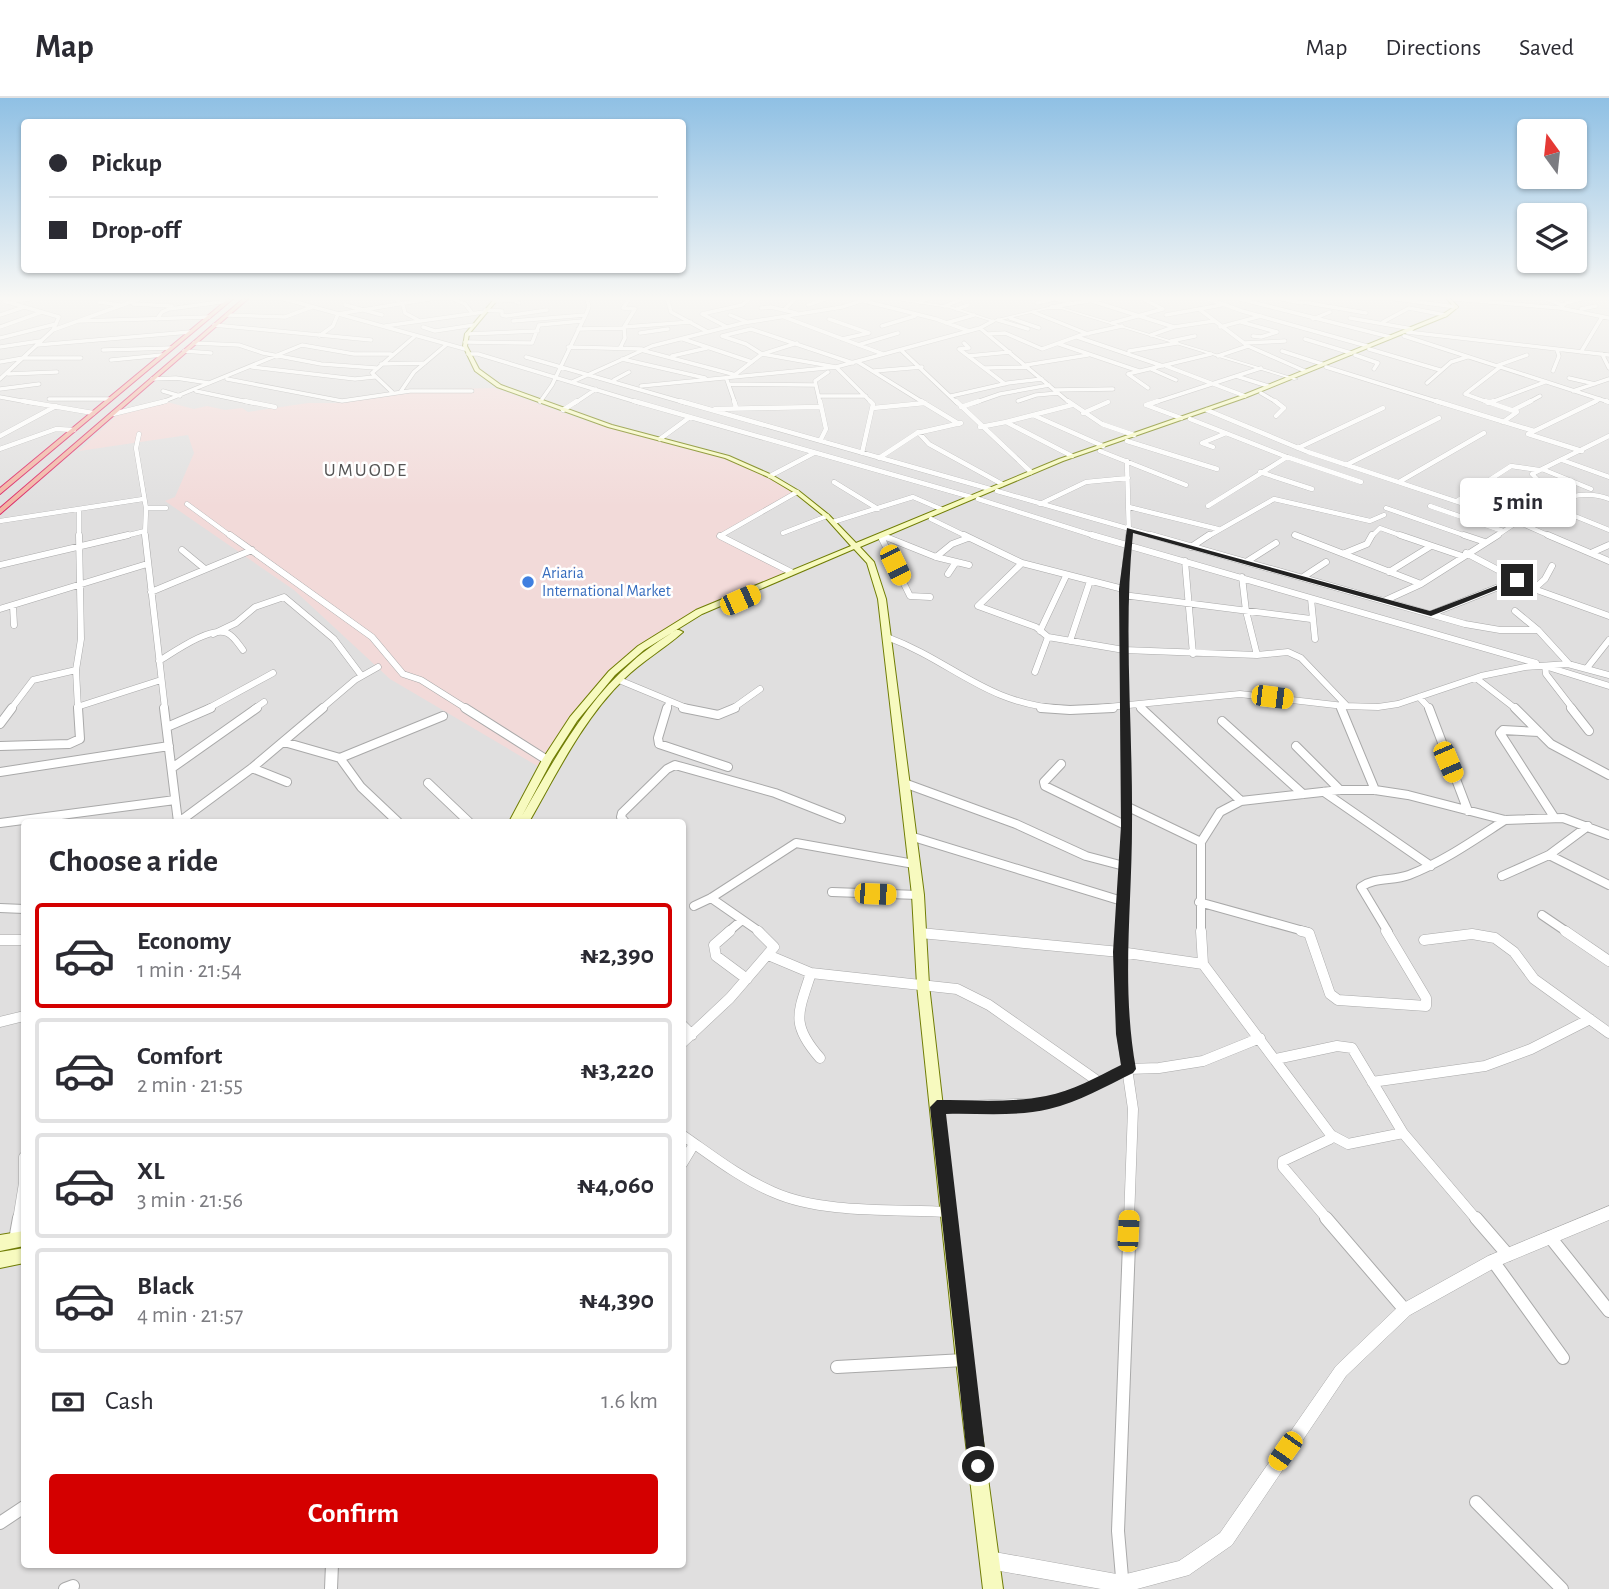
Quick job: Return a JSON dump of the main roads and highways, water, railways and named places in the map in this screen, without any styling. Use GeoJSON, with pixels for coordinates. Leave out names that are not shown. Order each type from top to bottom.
{"type":"FeatureCollection","features":[{"type":"Feature","properties":{"kind":"highway"},"geometry":{"type":"LineString","coordinates":[[0,492],[147,368]]}},
{"type":"Feature","properties":{"kind":"highway"},"geometry":{"type":"LineString","coordinates":[[0,512],[165,368]]}},
{"type":"Feature","properties":{"kind":"main road"},"geometry":{"type":"LineString","coordinates":[[477,368],[499,386],[540,402],[727,457],[770,476],[797,492],[830,519],[870,562],[882,599],[911,836],[918,895],[923,985],[964,1360],[993,1589]]}},
{"type":"Feature","properties":{"kind":"main road"},"geometry":{"type":"LineString","coordinates":[[1209,411],[1316,368]]}},
{"type":"Feature","properties":{"kind":"main road"},"geometry":{"type":"LineString","coordinates":[[515,819],[573,719],[612,673],[641,648],[699,612],[791,572],[931,519],[1031,472],[1261,393],[1318,368]]}},
{"type":"Feature","properties":{"kind":"main road"},"geometry":{"type":"LineString","coordinates":[[996,488],[1134,435],[1186,419]]}},
{"type":"Feature","properties":{"kind":"main road"},"geometry":{"type":"LineString","coordinates":[[526,819],[582,726],[635,663],[705,616],[941,509],[975,498]]}},
{"type":"Feature","properties":{"kind":"main road"},"geometry":{"type":"LineString","coordinates":[[0,1260],[21,1256]]}},
{"type":"Feature","properties":{"kind":"place","name":"Ariaria International Market"},"geometry":{"type":"Point","coordinates":[528,582]}},
{"type":"Feature","properties":{"kind":"district","name":"UMUODE"},"geometry":{"type":"Point","coordinates":[366,470]}}]}
